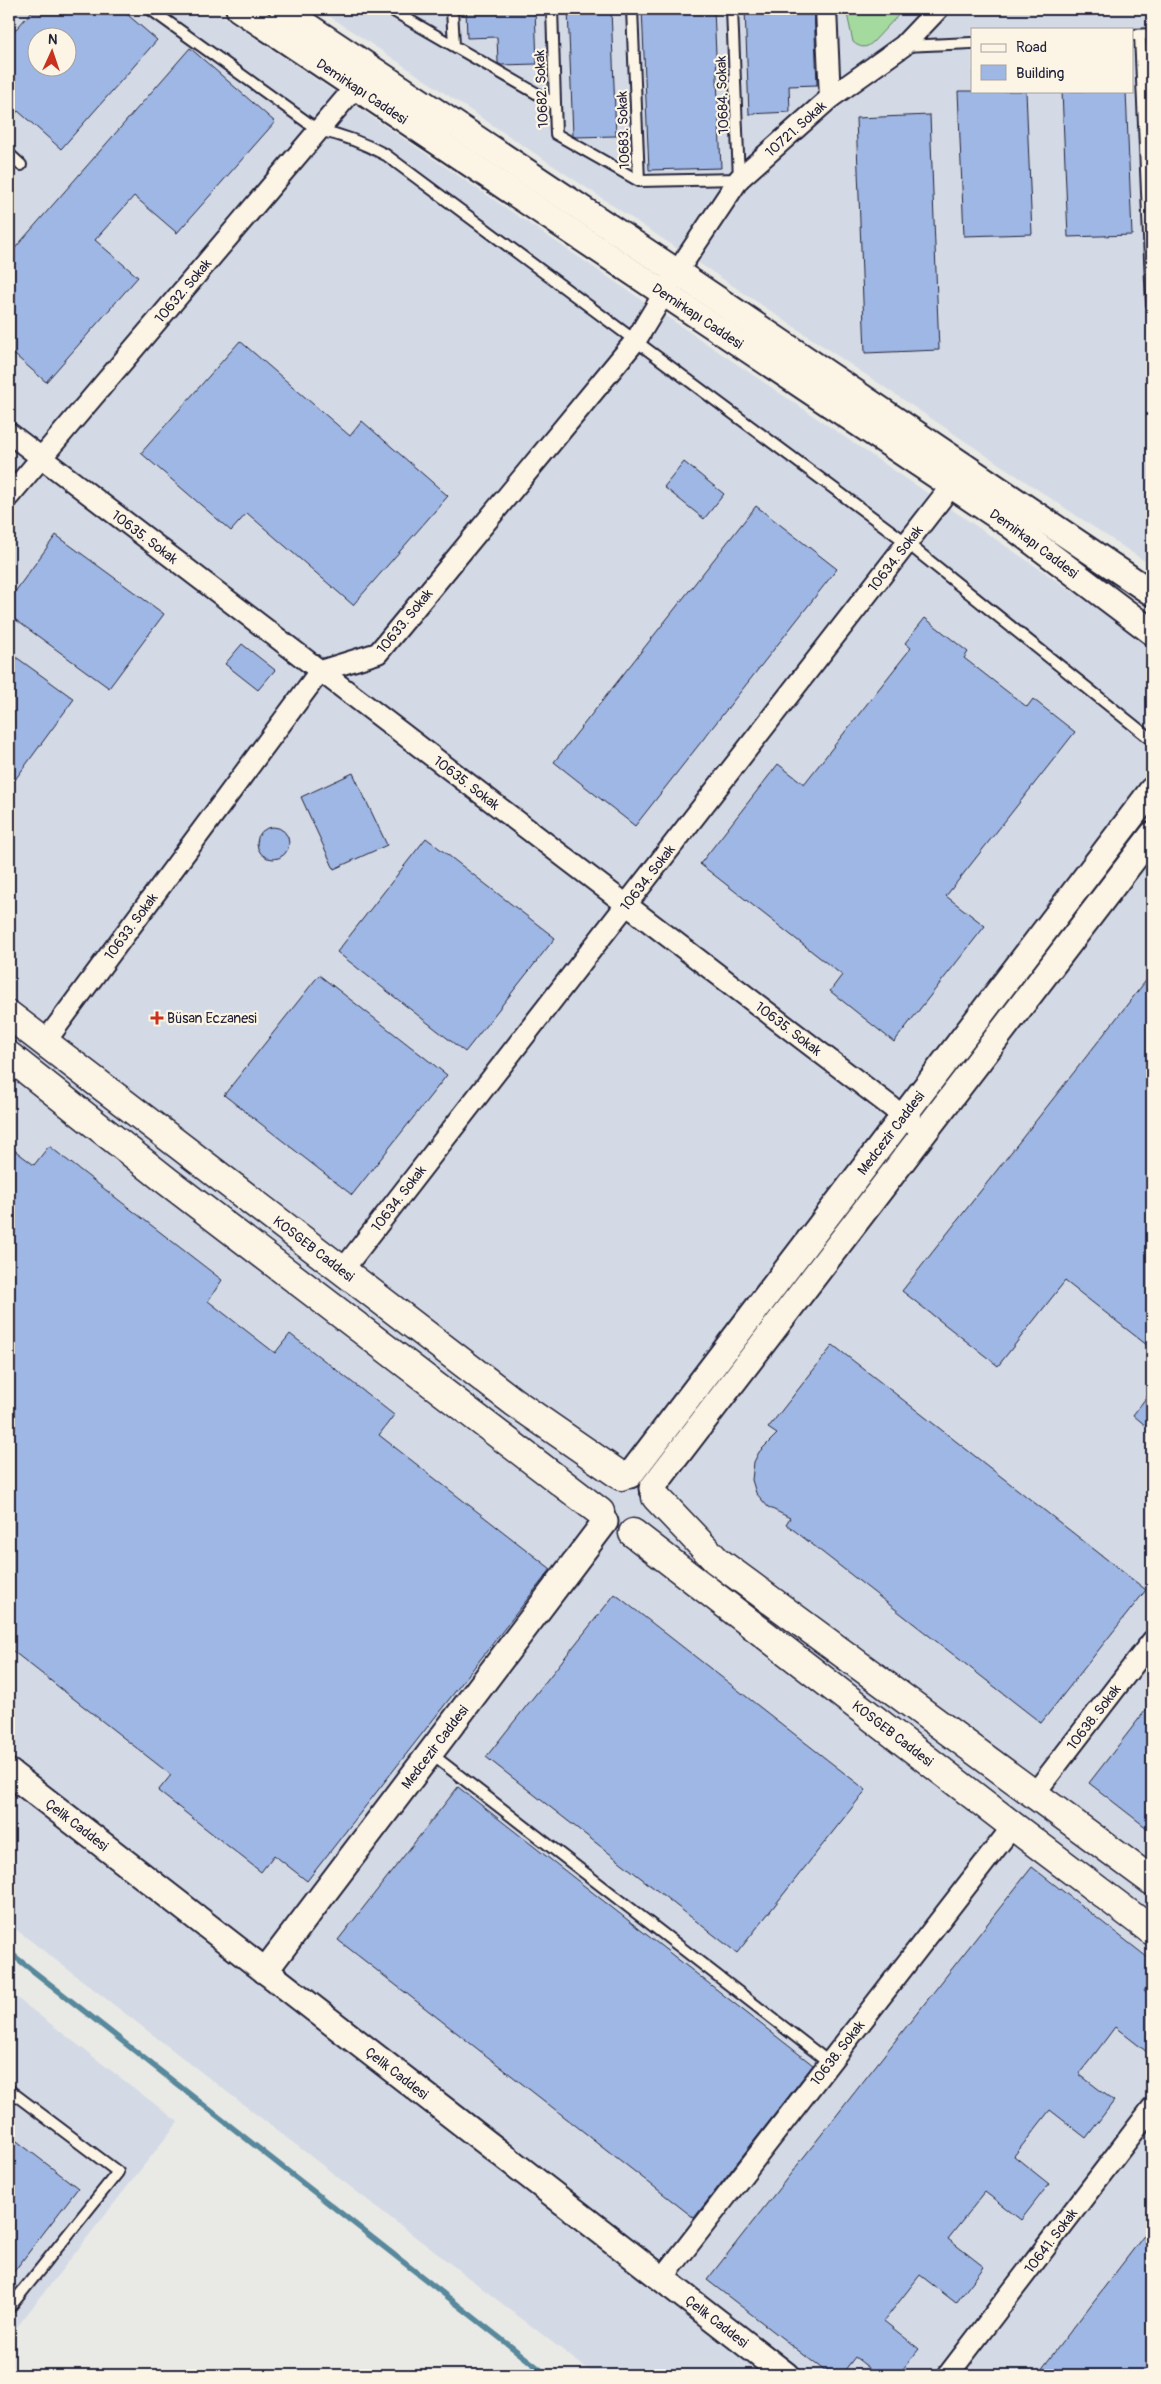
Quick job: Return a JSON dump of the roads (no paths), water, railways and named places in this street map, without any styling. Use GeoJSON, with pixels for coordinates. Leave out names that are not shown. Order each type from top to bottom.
{"type":"FeatureCollection","features":[{"type":"Feature","properties":{"kind":"main road","name":"KOSGEB Caddesi"},"geometry":{"type":"LineString","coordinates":[[9,1015],[514,1402],[640,1484],[716,1560],[1152,1881]]}},
{"type":"Feature","properties":{"kind":"main road"},"geometry":{"type":"LineString","coordinates":[[9,1056],[167,1182],[602,1517],[617,1531],[633,1533],[642,1530],[654,1516],[657,1507],[640,1484],[606,1486],[601,1494],[602,1517]]}},
{"type":"Feature","properties":{"kind":"main road","name":"KOSGEB Caddesi"},"geometry":{"type":"LineString","coordinates":[[633,1533],[1152,1931]]}},
{"type":"Feature","properties":{"kind":"street","name":"Demirkapı Caddesi"},"geometry":{"type":"LineString","coordinates":[[239,9],[356,86],[671,282],[1152,593]]}},
{"type":"Feature","properties":{"kind":"street","name":"Demirkapı Caddesi"},"geometry":{"type":"LineString","coordinates":[[282,9],[671,282],[1008,524],[1152,632]]}},
{"type":"Feature","properties":{"kind":"street"},"geometry":{"type":"LineString","coordinates":[[826,9],[830,98]]}},
{"type":"Feature","properties":{"kind":"street","name":"10721. Sokak"},"geometry":{"type":"LineString","coordinates":[[671,282],[739,179],[830,98],[903,46],[938,9]]}},
{"type":"Feature","properties":{"kind":"street","name":"10632. Sokak"},"geometry":{"type":"LineString","coordinates":[[9,496],[40,457],[356,86]]}},
{"type":"Feature","properties":{"kind":"street","name":"10633. Sokak"},"geometry":{"type":"LineString","coordinates":[[45,1042],[320,671],[378,653],[636,340],[671,282]]}},
{"type":"Feature","properties":{"kind":"street","name":"10635. Sokak"},"geometry":{"type":"LineString","coordinates":[[9,434],[924,1132]]}},
{"type":"Feature","properties":{"kind":"street","name":"10634. Sokak"},"geometry":{"type":"LineString","coordinates":[[342,1271],[952,485]]}},
{"type":"Feature","properties":{"kind":"street","name":"Medcezir Caddesi"},"geometry":{"type":"LineString","coordinates":[[640,1484],[902,1115],[1152,790]]}},
{"type":"Feature","properties":{"kind":"street","name":"Medcezir Caddesi"},"geometry":{"type":"LineString","coordinates":[[640,1484],[924,1132],[1152,835]]}},
{"type":"Feature","properties":{"kind":"street","name":"Medcezir Caddesi"},"geometry":{"type":"LineString","coordinates":[[266,1971],[430,1753],[602,1517]]}},
{"type":"Feature","properties":{"kind":"street","name":"10638. Sokak"},"geometry":{"type":"LineString","coordinates":[[1035,1793],[1152,1641]]}},
{"type":"Feature","properties":{"kind":"street","name":"Çelik Caddesi"},"geometry":{"type":"LineString","coordinates":[[9,1772],[786,2375]]}},
{"type":"Feature","properties":{"kind":"street","name":"10638. Sokak"},"geometry":{"type":"LineString","coordinates":[[662,2280],[1013,1826]]}},
{"type":"Feature","properties":{"kind":"street","name":"10641. Sokak"},"geometry":{"type":"LineString","coordinates":[[948,2375],[1152,2108]]}},
{"type":"Feature","properties":{"kind":"lane"},"geometry":{"type":"LineString","coordinates":[[150,9],[318,130],[342,135],[386,155],[907,543],[1152,740]]}},
{"type":"Feature","properties":{"kind":"lane"},"geometry":{"type":"LineString","coordinates":[[390,9],[555,104]]}},
{"type":"Feature","properties":{"kind":"lane"},"geometry":{"type":"LineString","coordinates":[[452,9],[454,46]]}},
{"type":"Feature","properties":{"kind":"lane","name":"10682. Sokak"},"geometry":{"type":"LineString","coordinates":[[552,9],[556,134],[639,181]]}},
{"type":"Feature","properties":{"kind":"lane","name":"10683. Sokak"},"geometry":{"type":"LineString","coordinates":[[632,9],[639,181],[739,179]]}},
{"type":"Feature","properties":{"kind":"lane","name":"10684. Sokak"},"geometry":{"type":"LineString","coordinates":[[732,9],[739,179]]}},
{"type":"Feature","properties":{"kind":"lane"},"geometry":{"type":"LineString","coordinates":[[1152,34],[1136,35],[1152,304]]}},
{"type":"Feature","properties":{"kind":"lane"},"geometry":{"type":"LineString","coordinates":[[903,46],[971,43]]}},
{"type":"Feature","properties":{"kind":"lane"},"geometry":{"type":"LineString","coordinates":[[9,154],[21,165]]}},
{"type":"Feature","properties":{"kind":"lane"},"geometry":{"type":"LineString","coordinates":[[430,1753],[830,2063]]}},
{"type":"Feature","properties":{"kind":"lane"},"geometry":{"type":"LineString","coordinates":[[9,2090],[118,2172],[9,2308]]}},
{"type":"Feature","properties":{"kind":"waterway"},"geometry":{"type":"LineString","coordinates":[[9,1952],[547,2375]]}},
{"type":"Feature","properties":{"kind":"place","name":"Büsan Eczanesi"},"geometry":{"type":"Point","coordinates":[157,1018]}}]}
